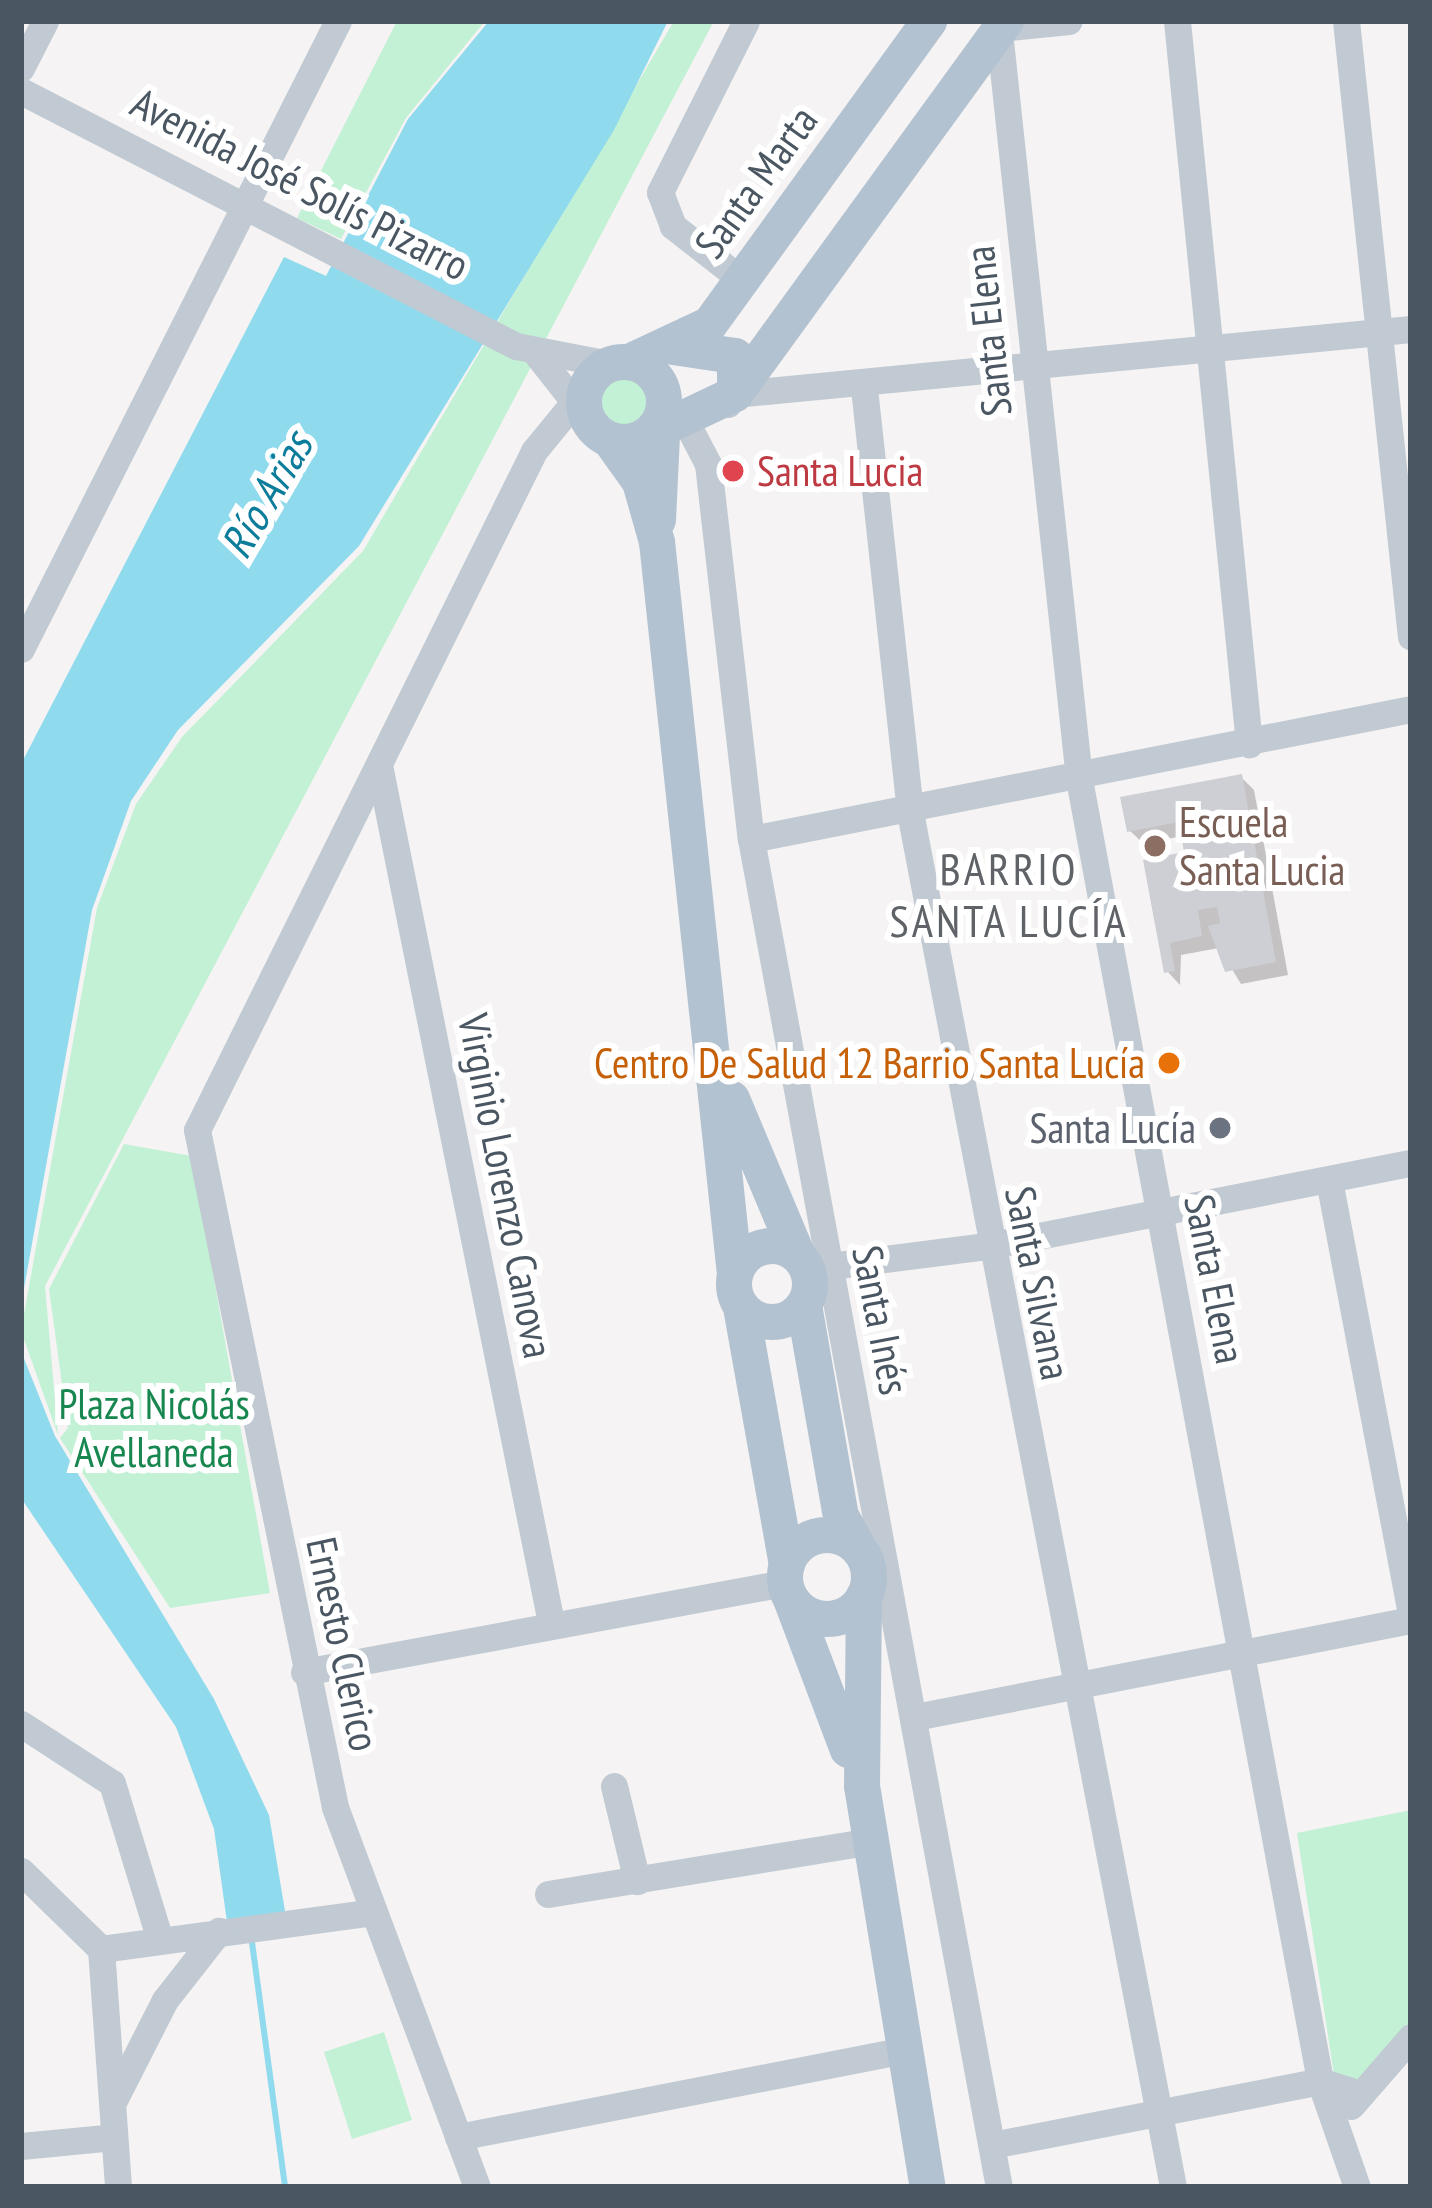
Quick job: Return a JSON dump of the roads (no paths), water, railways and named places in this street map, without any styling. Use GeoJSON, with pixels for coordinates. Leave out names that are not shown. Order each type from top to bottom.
{"type":"FeatureCollection","features":[{"type":"Feature","properties":{"kind":"main road","name":"Santa Marta"},"geometry":{"type":"LineString","coordinates":[[626,407],[670,347],[732,290],[929,21]]}},
{"type":"Feature","properties":{"kind":"main road"},"geometry":{"type":"LineString","coordinates":[[626,407],[735,394],[773,349],[1001,23]]}},
{"type":"Feature","properties":{"kind":"main road"},"geometry":{"type":"LineString","coordinates":[[732,290],[736,338],[773,349]]}},
{"type":"Feature","properties":{"kind":"main road"},"geometry":{"type":"LineString","coordinates":[[670,347],[735,356],[735,394]]}},
{"type":"Feature","properties":{"kind":"main road","name":"Avenida José Solís Pizarro"},"geometry":{"type":"LineString","coordinates":[[626,407],[657,542]]}},
{"type":"Feature","properties":{"kind":"main road","name":"Avenida José Solís Pizarro"},"geometry":{"type":"LineString","coordinates":[[626,407],[657,542],[676,778],[723,1080],[739,1290],[788,1583],[862,1786]]}},
{"type":"Feature","properties":{"kind":"main road","name":"Avenida José Solís Pizarro"},"geometry":{"type":"LineString","coordinates":[[723,1080],[809,1280],[841,1516],[871,1568],[862,1786],[928,2187]]}},
{"type":"Feature","properties":{"kind":"main road"},"geometry":{"type":"LineString","coordinates":[[762,1247],[809,1280],[773,1322],[739,1290],[762,1247]]}},
{"type":"Feature","properties":{"kind":"main road"},"geometry":{"type":"LineString","coordinates":[[826,1534],[871,1568],[830,1619],[788,1583],[826,1534]]}},
{"type":"Feature","properties":{"kind":"street"},"geometry":{"type":"LineString","coordinates":[[21,68],[45,21]]}},
{"type":"Feature","properties":{"kind":"street"},"geometry":{"type":"LineString","coordinates":[[21,649],[338,21]]}},
{"type":"Feature","properties":{"kind":"street"},"geometry":{"type":"LineString","coordinates":[[732,290],[662,210],[666,173],[746,21]]}},
{"type":"Feature","properties":{"kind":"street"},"geometry":{"type":"LineString","coordinates":[[1001,23],[1070,21]]}},
{"type":"Feature","properties":{"kind":"street"},"geometry":{"type":"LineString","coordinates":[[1177,21],[1206,354],[1249,744]]}},
{"type":"Feature","properties":{"kind":"street"},"geometry":{"type":"LineString","coordinates":[[1346,21],[1411,637]]}},
{"type":"Feature","properties":{"kind":"street","name":"Santa Elena"},"geometry":{"type":"LineString","coordinates":[[1001,23],[1079,779],[1245,1652],[1320,2081],[1358,2187]]}},
{"type":"Feature","properties":{"kind":"street","name":"Avenida José Solís Pizarro"},"geometry":{"type":"LineString","coordinates":[[21,91],[527,351],[626,407]]}},
{"type":"Feature","properties":{"kind":"street"},"geometry":{"type":"LineString","coordinates":[[735,394],[864,388],[1411,329]]}},
{"type":"Feature","properties":{"kind":"street","name":"Avenida José Solís Pizarro"},"geometry":{"type":"LineString","coordinates":[[527,351],[626,407]]}},
{"type":"Feature","properties":{"kind":"street","name":"Santa Silvana"},"geometry":{"type":"LineString","coordinates":[[864,388],[910,812],[988,1246],[1173,2187]]}},
{"type":"Feature","properties":{"kind":"street","name":"Santa Inés"},"geometry":{"type":"LineString","coordinates":[[735,394],[708,464],[809,1280]]}},
{"type":"Feature","properties":{"kind":"street"},"geometry":{"type":"LineString","coordinates":[[379,765],[534,451],[626,407]]}},
{"type":"Feature","properties":{"kind":"street","name":"Santa Inés"},"geometry":{"type":"LineString","coordinates":[[626,407],[708,464]]}},
{"type":"Feature","properties":{"kind":"street"},"geometry":{"type":"LineString","coordinates":[[752,839],[1079,779],[1411,709]]}},
{"type":"Feature","properties":{"kind":"street","name":"Ernesto Clerico"},"geometry":{"type":"LineString","coordinates":[[379,765],[206,1101],[198,1154],[304,1672],[366,1913],[477,2187]]}},
{"type":"Feature","properties":{"kind":"street","name":"Virginio Lorenzo Canova"},"geometry":{"type":"LineString","coordinates":[[379,765],[551,1623]]}},
{"type":"Feature","properties":{"kind":"street"},"geometry":{"type":"LineString","coordinates":[[809,1280],[1411,1163]]}},
{"type":"Feature","properties":{"kind":"street"},"geometry":{"type":"LineString","coordinates":[[915,1718],[1411,1617],[1329,1180]]}},
{"type":"Feature","properties":{"kind":"street"},"geometry":{"type":"LineString","coordinates":[[871,1568],[915,1718],[999,2187]]}},
{"type":"Feature","properties":{"kind":"street"},"geometry":{"type":"LineString","coordinates":[[304,1672],[788,1583]]}},
{"type":"Feature","properties":{"kind":"street"},"geometry":{"type":"LineString","coordinates":[[21,1724],[112,1783],[160,1940]]}},
{"type":"Feature","properties":{"kind":"street"},"geometry":{"type":"LineString","coordinates":[[614,1786],[637,1881]]}},
{"type":"Feature","properties":{"kind":"street"},"geometry":{"type":"LineString","coordinates":[[548,1894],[870,1841]]}},
{"type":"Feature","properties":{"kind":"street"},"geometry":{"type":"LineString","coordinates":[[21,1870],[101,1949],[118,2187]]}},
{"type":"Feature","properties":{"kind":"street"},"geometry":{"type":"LineString","coordinates":[[101,1949],[366,1913]]}},
{"type":"Feature","properties":{"kind":"street"},"geometry":{"type":"LineString","coordinates":[[111,2106],[165,2000],[227,1930]]}},
{"type":"Feature","properties":{"kind":"street"},"geometry":{"type":"LineString","coordinates":[[1336,2123],[1411,2037]]}},
{"type":"Feature","properties":{"kind":"street"},"geometry":{"type":"LineString","coordinates":[[458,2137],[904,2050]]}},
{"type":"Feature","properties":{"kind":"street"},"geometry":{"type":"LineString","coordinates":[[992,2145],[1320,2081],[1361,2094]]}},
{"type":"Feature","properties":{"kind":"street"},"geometry":{"type":"LineString","coordinates":[[21,2146],[115,2137]]}},
{"type":"Feature","properties":{"kind":"water","name":"Río Arias"},"geometry":{"type":"Polygon","coordinates":[[[489,21],[668,21],[614,130],[359,546],[178,730],[131,801],[92,910],[21,1305],[21,764],[284,257],[326,276],[408,119],[489,21]]]}},
{"type":"Feature","properties":{"kind":"water"},"geometry":{"type":"Polygon","coordinates":[[[21,1351],[55,1436],[214,1699],[269,1815],[286,1917],[227,1922],[214,1829],[176,1727],[21,1498],[21,1351]]]}},
{"type":"Feature","properties":{"kind":"waterway"},"geometry":{"type":"LineString","coordinates":[[251,1935],[285,2187]]}},
{"type":"Feature","properties":{"kind":"place","name":"Santa Lucia"},"geometry":{"type":"Point","coordinates":[733,471]}},
{"type":"Feature","properties":{"kind":"place","name":"Escuela Santa Lucia"},"geometry":{"type":"Point","coordinates":[1155,846]}},
{"type":"Feature","properties":{"kind":"place","name":"Centro De Salud 12 Barrio Santa Lucía"},"geometry":{"type":"Point","coordinates":[1169,1063]}},
{"type":"Feature","properties":{"kind":"place","name":"Santa Lucía"},"geometry":{"type":"Point","coordinates":[1220,1128]}},
{"type":"Feature","properties":{"kind":"district","name":"BARRIO SANTA LUCÍA"},"geometry":{"type":"Point","coordinates":[1009,895]}},
{"type":"Feature","properties":{"kind":"park label","name":"Plaza Nicolás Avellaneda"},"geometry":{"type":"Point","coordinates":[154,1428]}}]}
